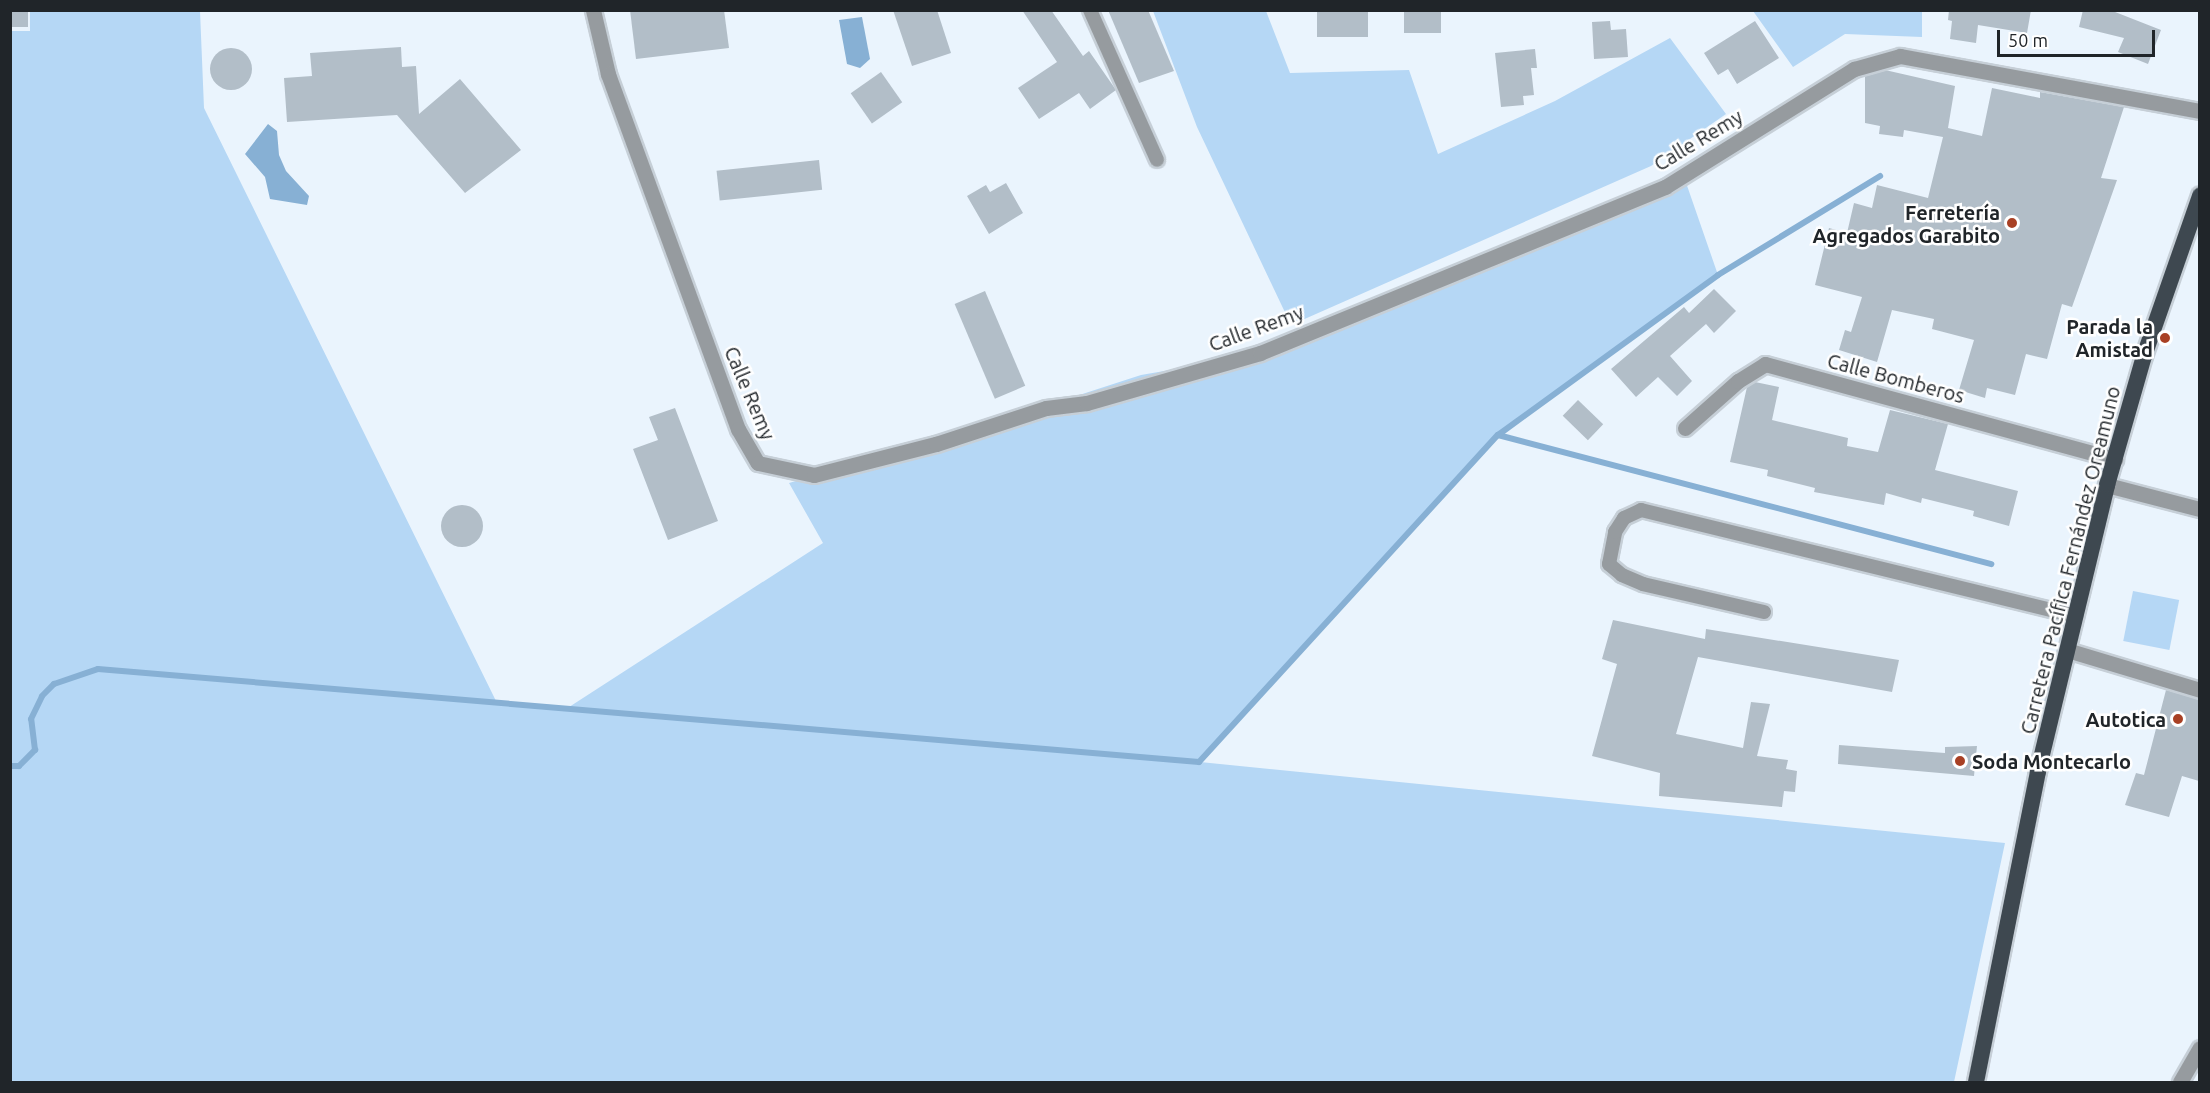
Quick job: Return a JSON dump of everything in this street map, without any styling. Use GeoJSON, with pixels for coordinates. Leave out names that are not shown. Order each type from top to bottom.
{"type":"FeatureCollection","features":[{"type":"Feature","properties":{"kind":"highway","name":"Carretera Pacífica Fernández Oreamuno"},"geometry":{"type":"LineString","coordinates":[[1976,1083],[2038,771],[2108,485],[2144,356],[2199,196]]}},
{"type":"Feature","properties":{"kind":"street","name":"Calle Remy"},"geometry":{"type":"LineString","coordinates":[[593,10],[608,74],[738,429],[758,463],[814,475],[936,444],[1046,408],[1087,403],[1260,353],[1665,186],[1854,69],[1900,56],[2199,111]]}},
{"type":"Feature","properties":{"kind":"street","name":"Calle Bomberos"},"geometry":{"type":"LineString","coordinates":[[1685,428],[1738,381],[1765,364],[2115,459]]}},
{"type":"Feature","properties":{"kind":"street"},"geometry":{"type":"LineString","coordinates":[[2108,485],[2199,508]]}},
{"type":"Feature","properties":{"kind":"street"},"geometry":{"type":"LineString","coordinates":[[2067,650],[2199,690]]}},
{"type":"Feature","properties":{"kind":"street"},"geometry":{"type":"LineString","coordinates":[[2180,1083],[2199,1048]]}},
{"type":"Feature","properties":{"kind":"lane"},"geometry":{"type":"LineString","coordinates":[[1090,10],[1157,160]]}},
{"type":"Feature","properties":{"kind":"lane"},"geometry":{"type":"LineString","coordinates":[[1764,612],[1643,584],[1622,575],[1609,564],[1615,532],[1624,518],[1641,510],[2076,616]]}},
{"type":"Feature","properties":{"kind":"shaded area"},"geometry":{"type":"Polygon","coordinates":[[[30,11],[200,11],[204,108],[497,703],[566,709],[823,543],[789,483],[962,433],[1141,375],[1251,356],[1683,174],[1718,275],[1498,435],[1200,762],[2005,843],[1954,1082],[11,1082],[10,31],[30,31],[30,11]]]}},
{"type":"Feature","properties":{"kind":"shaded area"},"geometry":{"type":"Polygon","coordinates":[[[1153,11],[1266,11],[1290,73],[1409,70],[1438,154],[1555,101],[1670,38],[1726,114],[1651,166],[1291,325],[1197,127],[1153,11]]]}},
{"type":"Feature","properties":{"kind":"shaded area"},"geometry":{"type":"Polygon","coordinates":[[[1753,11],[1922,11],[1922,37],[1845,34],[1793,67],[1753,11]]]}},
{"type":"Feature","properties":{"kind":"shaded area"},"geometry":{"type":"Polygon","coordinates":[[[862,17],[870,59],[860,68],[847,64],[839,20],[862,17]]]}},
{"type":"Feature","properties":{"kind":"shaded area"},"geometry":{"type":"Polygon","coordinates":[[[268,124],[277,131],[279,155],[286,171],[309,196],[307,205],[270,199],[265,177],[245,154],[268,124]]]}},
{"type":"Feature","properties":{"kind":"shaded area"},"geometry":{"type":"Polygon","coordinates":[[[2133,591],[2179,600],[2169,650],[2123,641],[2133,591]]]}},
{"type":"Feature","properties":{"kind":"building"},"geometry":{"type":"Polygon","coordinates":[[[10,10],[28,10],[28,27],[10,27],[10,10]]]}},
{"type":"Feature","properties":{"kind":"building"},"geometry":{"type":"Polygon","coordinates":[[[630,10],[724,10],[729,48],[636,59],[630,10]]]}},
{"type":"Feature","properties":{"kind":"building"},"geometry":{"type":"Polygon","coordinates":[[[893,10],[937,10],[951,53],[912,66],[893,10]]]}},
{"type":"Feature","properties":{"kind":"building"},"geometry":{"type":"Polygon","coordinates":[[[1022,10],[1051,10],[1083,56],[1089,51],[1116,90],[1090,109],[1079,93],[1039,119],[1018,88],[1057,62],[1022,10]]]}},
{"type":"Feature","properties":{"kind":"building"},"geometry":{"type":"Polygon","coordinates":[[[1108,10],[1148,10],[1174,71],[1139,83],[1108,10]]]}},
{"type":"Feature","properties":{"kind":"building"},"geometry":{"type":"Polygon","coordinates":[[[1317,10],[1368,10],[1368,37],[1317,37],[1317,10]]]}},
{"type":"Feature","properties":{"kind":"building"},"geometry":{"type":"Polygon","coordinates":[[[1404,10],[1441,10],[1441,33],[1404,33],[1404,10]]]}},
{"type":"Feature","properties":{"kind":"building"},"geometry":{"type":"Polygon","coordinates":[[[1949,10],[2031,10],[2027,33],[1978,25],[1976,43],[1950,39],[1952,21],[1948,20],[1949,10]]]}},
{"type":"Feature","properties":{"kind":"building"},"geometry":{"type":"Polygon","coordinates":[[[2083,10],[2110,10],[2161,30],[2148,64],[2118,52],[2124,38],[2079,27],[2083,10]]]}},
{"type":"Feature","properties":{"kind":"building"},"geometry":{"type":"Polygon","coordinates":[[[1610,21],[1611,30],[1626,29],[1628,57],[1594,59],[1592,22],[1610,21]]]}},
{"type":"Feature","properties":{"kind":"building"},"geometry":{"type":"Polygon","coordinates":[[[1755,21],[1779,58],[1737,84],[1728,69],[1718,75],[1704,53],[1755,21]]]}},
{"type":"Feature","properties":{"kind":"building"},"geometry":{"type":"Polygon","coordinates":[[[401,47],[402,67],[416,66],[419,114],[460,79],[521,150],[465,193],[397,115],[287,122],[284,78],[312,76],[310,53],[401,47]]]}},
{"type":"Feature","properties":{"kind":"building"},"geometry":{"type":"Polygon","coordinates":[[[231,48],[239,49],[246,54],[251,61],[251,77],[246,84],[239,89],[231,90],[223,89],[216,84],[211,77],[210,69],[211,61],[216,54],[223,49],[231,48]]]}},
{"type":"Feature","properties":{"kind":"building"},"geometry":{"type":"Polygon","coordinates":[[[1535,49],[1537,68],[1531,68],[1534,95],[1523,96],[1524,105],[1501,107],[1495,53],[1535,49]]]}},
{"type":"Feature","properties":{"kind":"building"},"geometry":{"type":"Polygon","coordinates":[[[1885,70],[1955,86],[1948,128],[1982,136],[1992,88],[2040,98],[2040,92],[2124,107],[2101,178],[2117,180],[2072,307],[2062,304],[2047,359],[2026,354],[2015,395],[1987,388],[1985,398],[1959,390],[1974,340],[1932,329],[1934,319],[1892,310],[1877,362],[1839,350],[1845,330],[1851,332],[1862,297],[1815,285],[1829,228],[1847,233],[1854,203],[1872,208],[1877,185],[1928,198],[1943,137],[1904,130],[1903,137],[1879,134],[1880,126],[1865,123],[1865,76],[1885,70]]]}},
{"type":"Feature","properties":{"kind":"building"},"geometry":{"type":"Polygon","coordinates":[[[881,72],[902,102],[872,124],[851,93],[881,72]]]}},
{"type":"Feature","properties":{"kind":"building"},"geometry":{"type":"Polygon","coordinates":[[[819,160],[822,190],[720,201],[717,171],[819,160]]]}},
{"type":"Feature","properties":{"kind":"building"},"geometry":{"type":"Polygon","coordinates":[[[1006,183],[1023,213],[989,234],[967,196],[986,185],[990,192],[1006,183]]]}},
{"type":"Feature","properties":{"kind":"building"},"geometry":{"type":"Polygon","coordinates":[[[1714,289],[1736,311],[1714,333],[1706,324],[1670,356],[1692,381],[1677,396],[1658,377],[1636,397],[1611,369],[1684,307],[1689,313],[1714,289]]]}},
{"type":"Feature","properties":{"kind":"building"},"geometry":{"type":"Polygon","coordinates":[[[985,291],[1025,386],[995,399],[955,304],[985,291]]]}},
{"type":"Feature","properties":{"kind":"building"},"geometry":{"type":"Polygon","coordinates":[[[1755,382],[1779,387],[1772,420],[1848,438],[1847,446],[1878,452],[1890,410],[1948,424],[1935,470],[2018,491],[2009,526],[1973,516],[1974,511],[1922,498],[1921,503],[1886,493],[1884,505],[1814,492],[1815,488],[1767,476],[1768,470],[1730,462],[1747,387],[1755,382]]]}},
{"type":"Feature","properties":{"kind":"building"},"geometry":{"type":"Polygon","coordinates":[[[1578,400],[1603,424],[1588,440],[1563,416],[1578,400]]]}},
{"type":"Feature","properties":{"kind":"building"},"geometry":{"type":"Polygon","coordinates":[[[675,408],[718,521],[668,540],[633,449],[658,440],[649,417],[675,408]]]}},
{"type":"Feature","properties":{"kind":"building"},"geometry":{"type":"Polygon","coordinates":[[[462,505],[470,506],[477,511],[482,518],[482,534],[477,541],[470,546],[462,547],[454,546],[447,541],[442,534],[441,526],[442,518],[447,511],[454,506],[462,505]]]}},
{"type":"Feature","properties":{"kind":"building"},"geometry":{"type":"Polygon","coordinates":[[[1613,620],[1705,639],[1706,629],[1899,660],[1892,692],[1698,657],[1676,734],[1743,748],[1751,702],[1770,704],[1757,756],[1788,760],[1786,769],[1797,771],[1795,792],[1784,791],[1782,807],[1659,796],[1660,773],[1592,756],[1617,664],[1602,659],[1613,620]]]}},
{"type":"Feature","properties":{"kind":"building"},"geometry":{"type":"Polygon","coordinates":[[[2166,690],[2199,699],[2199,781],[2182,776],[2169,817],[2125,805],[2136,773],[2144,775],[2166,690]]]}},
{"type":"Feature","properties":{"kind":"building"},"geometry":{"type":"Polygon","coordinates":[[[1839,745],[1945,753],[1945,747],[1977,746],[1974,776],[1838,764],[1839,745]]]}},
{"type":"Feature","properties":{"kind":"waterway"},"geometry":{"type":"LineString","coordinates":[[10,766],[19,766],[35,750],[31,719],[42,696],[54,684],[98,669],[1199,762],[1498,435],[1718,275],[1880,176]]}},
{"type":"Feature","properties":{"kind":"waterway"},"geometry":{"type":"LineString","coordinates":[[1498,435],[1991,564]]}},
{"type":"Feature","properties":{"kind":"place","name":"Ferretería Agregados Garabito"},"geometry":{"type":"Point","coordinates":[2012,223]}},
{"type":"Feature","properties":{"kind":"place","name":"Parada la Amistad"},"geometry":{"type":"Point","coordinates":[2165,338]}},
{"type":"Feature","properties":{"kind":"place","name":"Autotica"},"geometry":{"type":"Point","coordinates":[2178,719]}},
{"type":"Feature","properties":{"kind":"place","name":"Soda Montecarlo"},"geometry":{"type":"Point","coordinates":[1960,761]}}]}
